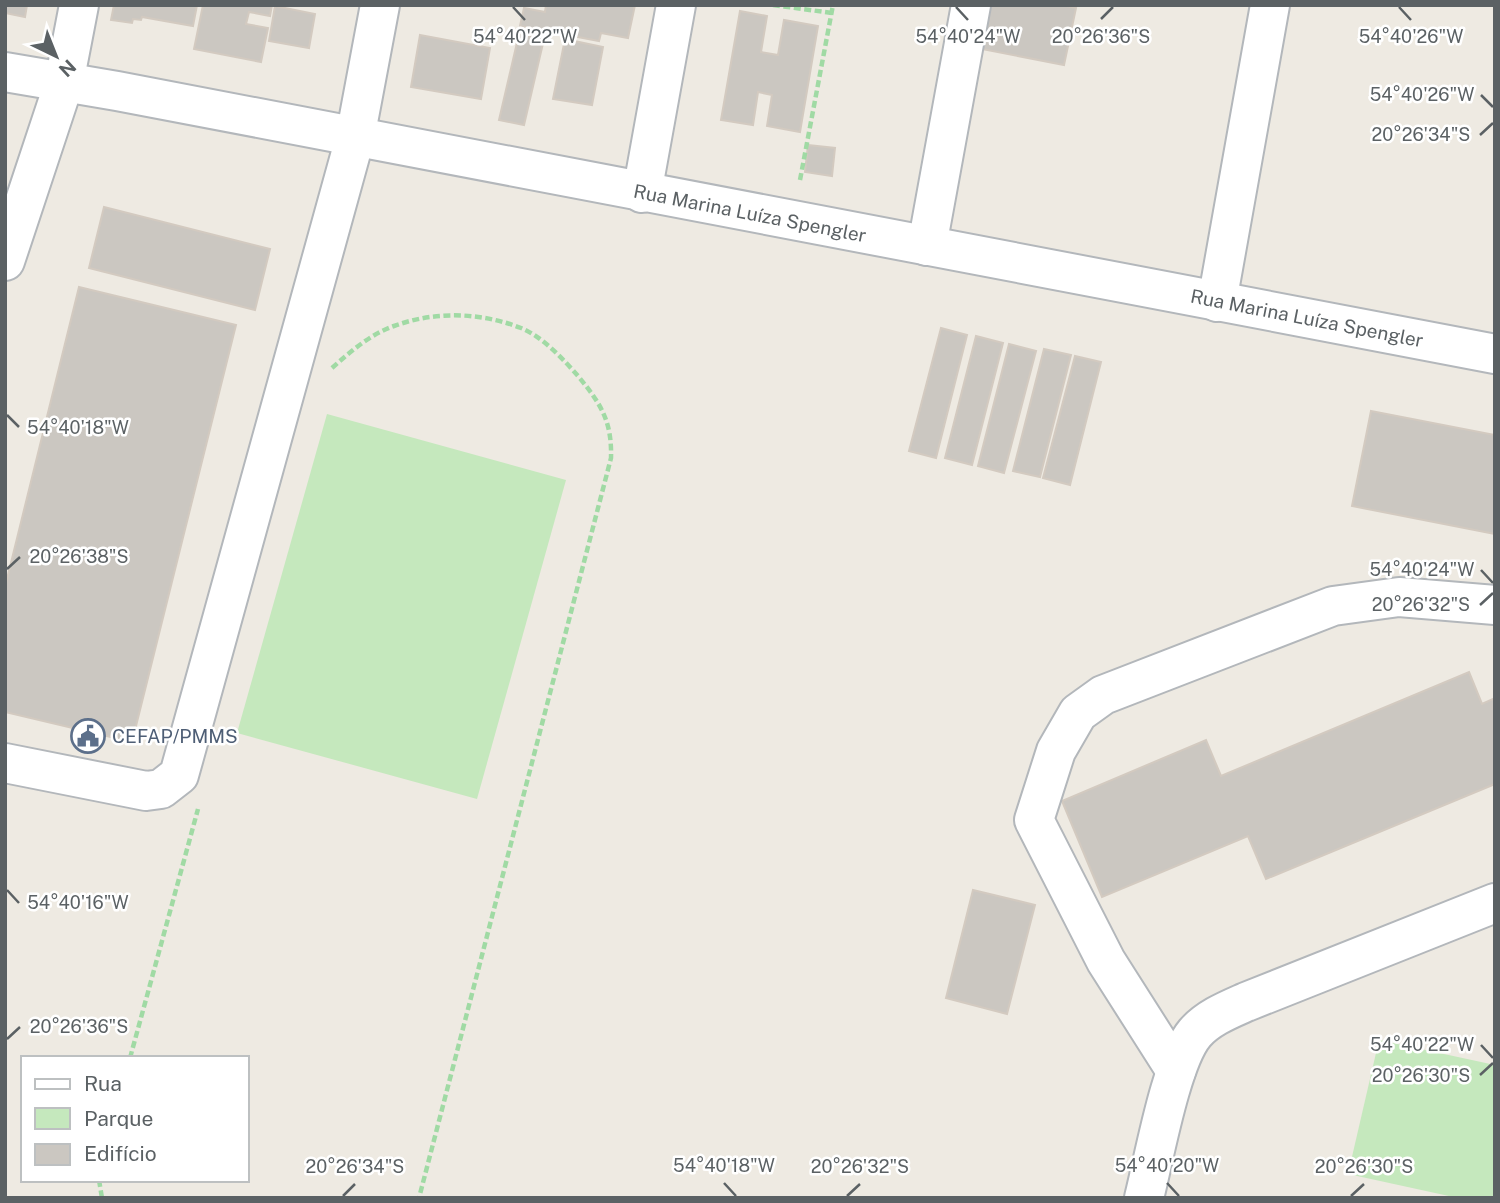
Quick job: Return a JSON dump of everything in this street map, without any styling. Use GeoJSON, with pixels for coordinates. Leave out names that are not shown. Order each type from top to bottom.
{"type":"FeatureCollection","features":[{"type":"Feature","properties":{"kind":"street"},"geometry":{"type":"LineString","coordinates":[[5,261],[64,83],[79,5]]}},
{"type":"Feature","properties":{"kind":"street"},"geometry":{"type":"LineString","coordinates":[[5,763],[146,791],[161,789],[179,775],[355,138],[380,5]]}},
{"type":"Feature","properties":{"kind":"street"},"geometry":{"type":"LineString","coordinates":[[642,192],[676,5]]}},
{"type":"Feature","properties":{"kind":"street"},"geometry":{"type":"LineString","coordinates":[[927,246],[971,5]]}},
{"type":"Feature","properties":{"kind":"street"},"geometry":{"type":"LineString","coordinates":[[1217,302],[1270,5]]}},
{"type":"Feature","properties":{"kind":"street","name":"Rua Marina Luíza Spengler"},"geometry":{"type":"LineString","coordinates":[[5,72],[1495,354]]}},
{"type":"Feature","properties":{"kind":"street"},"geometry":{"type":"LineString","coordinates":[[1176,1071],[1106,961],[1034,820],[1056,751],[1078,713],[1103,695],[1333,606],[1399,597],[1495,605]]}},
{"type":"Feature","properties":{"kind":"street"},"geometry":{"type":"LineString","coordinates":[[1144,1198],[1176,1071],[1195,1034],[1216,1016],[1495,903]]}},
{"type":"Feature","properties":{"kind":"path"},"geometry":{"type":"LineString","coordinates":[[773,5],[831,13]]}},
{"type":"Feature","properties":{"kind":"path"},"geometry":{"type":"LineString","coordinates":[[800,180],[833,5]]}},
{"type":"Feature","properties":{"kind":"path"},"geometry":{"type":"LineString","coordinates":[[331,369],[359,345],[393,326],[430,317],[465,315],[495,321],[523,329],[567,363],[604,413],[611,434],[611,458],[419,1198]]}},
{"type":"Feature","properties":{"kind":"path"},"geometry":{"type":"LineString","coordinates":[[132,1056],[199,806]]}},
{"type":"Feature","properties":{"kind":"green space"},"geometry":{"type":"Polygon","coordinates":[[[327,414],[566,480],[477,799],[237,733],[327,414]]]}},
{"type":"Feature","properties":{"kind":"green space"},"geometry":{"type":"Polygon","coordinates":[[[1379,1040],[1495,1065],[1495,1198],[1458,1198],[1348,1174],[1379,1040]]]}},
{"type":"Feature","properties":{"kind":"building"},"geometry":{"type":"Polygon","coordinates":[[[5,5],[27,5],[25,17],[5,13],[5,5]]]}},
{"type":"Feature","properties":{"kind":"building"},"geometry":{"type":"Polygon","coordinates":[[[114,5],[197,5],[193,26],[142,17],[141,20],[133,19],[132,23],[111,20],[114,5]]]}},
{"type":"Feature","properties":{"kind":"building"},"geometry":{"type":"Polygon","coordinates":[[[203,5],[272,5],[270,16],[249,12],[246,24],[268,28],[261,62],[194,49],[203,5]]]}},
{"type":"Feature","properties":{"kind":"building"},"geometry":{"type":"Polygon","coordinates":[[[546,5],[635,5],[628,38],[601,33],[599,41],[520,26],[524,8],[545,12],[546,5]]]}},
{"type":"Feature","properties":{"kind":"building"},"geometry":{"type":"Polygon","coordinates":[[[991,5],[1062,5],[1076,8],[1064,65],[982,49],[991,5]]]}},
{"type":"Feature","properties":{"kind":"building"},"geometry":{"type":"Polygon","coordinates":[[[275,6],[315,14],[309,48],[269,41],[275,6]]]}},
{"type":"Feature","properties":{"kind":"building"},"geometry":{"type":"Polygon","coordinates":[[[740,11],[767,16],[761,52],[778,55],[784,20],[818,26],[800,132],[767,126],[772,95],[758,92],[753,125],[721,120],[740,11]]]}},
{"type":"Feature","properties":{"kind":"building"},"geometry":{"type":"Polygon","coordinates":[[[519,34],[544,39],[524,125],[499,120],[519,34]]]}},
{"type":"Feature","properties":{"kind":"building"},"geometry":{"type":"Polygon","coordinates":[[[420,35],[490,48],[481,99],[411,87],[420,35]]]}},
{"type":"Feature","properties":{"kind":"building"},"geometry":{"type":"Polygon","coordinates":[[[565,39],[603,47],[592,105],[553,99],[565,39]]]}},
{"type":"Feature","properties":{"kind":"building"},"geometry":{"type":"Polygon","coordinates":[[[808,145],[835,148],[832,176],[805,172],[808,145]]]}},
{"type":"Feature","properties":{"kind":"building"},"geometry":{"type":"Polygon","coordinates":[[[104,207],[270,249],[255,310],[89,268],[104,207]]]}},
{"type":"Feature","properties":{"kind":"building"},"geometry":{"type":"Polygon","coordinates":[[[79,287],[236,325],[132,742],[5,712],[5,587],[79,287]]]}},
{"type":"Feature","properties":{"kind":"building"},"geometry":{"type":"Polygon","coordinates":[[[941,328],[967,335],[936,458],[909,451],[941,328]]]}},
{"type":"Feature","properties":{"kind":"building"},"geometry":{"type":"Polygon","coordinates":[[[976,336],[1003,343],[972,465],[945,458],[976,336]]]}},
{"type":"Feature","properties":{"kind":"building"},"geometry":{"type":"Polygon","coordinates":[[[1009,344],[1036,351],[1004,473],[978,466],[1009,344]]]}},
{"type":"Feature","properties":{"kind":"building"},"geometry":{"type":"Polygon","coordinates":[[[1044,349],[1071,355],[1040,477],[1013,471],[1044,349]]]}},
{"type":"Feature","properties":{"kind":"building"},"geometry":{"type":"Polygon","coordinates":[[[1075,356],[1101,362],[1070,485],[1043,478],[1075,356]]]}},
{"type":"Feature","properties":{"kind":"building"},"geometry":{"type":"Polygon","coordinates":[[[1371,411],[1495,435],[1495,534],[1352,506],[1371,411]]]}},
{"type":"Feature","properties":{"kind":"building"},"geometry":{"type":"Polygon","coordinates":[[[1469,672],[1482,704],[1495,698],[1495,784],[1266,879],[1248,836],[1102,897],[1062,801],[1206,740],[1221,776],[1469,672]]]}},
{"type":"Feature","properties":{"kind":"building"},"geometry":{"type":"Polygon","coordinates":[[[973,890],[1035,905],[1007,1014],[946,998],[973,890]]]}},
{"type":"Feature","properties":{"kind":"place","name":"CEFAP/PMMS"},"geometry":{"type":"Point","coordinates":[88,736]}}]}
